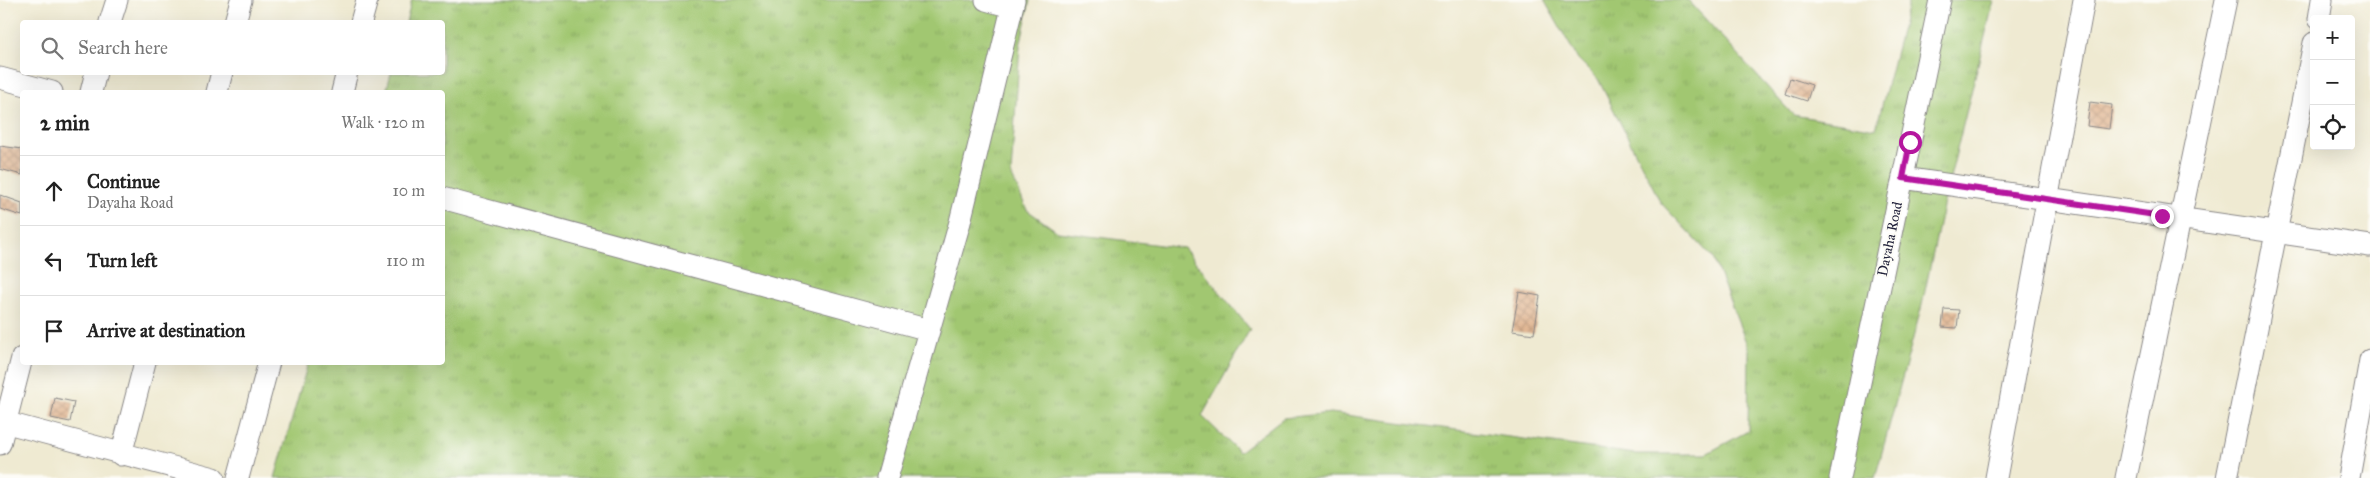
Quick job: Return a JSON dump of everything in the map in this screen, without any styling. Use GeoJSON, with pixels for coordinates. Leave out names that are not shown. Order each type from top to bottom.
{"type":"FeatureCollection","features":[{"type":"Feature","properties":{"kind":"street"},"geometry":{"type":"LineString","coordinates":[[111,20],[117,0]]}},
{"type":"Feature","properties":{"kind":"street"},"geometry":{"type":"LineString","coordinates":[[236,20],[241,0]]}},
{"type":"Feature","properties":{"kind":"street"},"geometry":{"type":"LineString","coordinates":[[362,20],[367,0]]}},
{"type":"Feature","properties":{"kind":"street"},"geometry":{"type":"LineString","coordinates":[[887,478],[960,222],[1013,3],[986,0]]}},
{"type":"Feature","properties":{"kind":"street","name":"Dayaha Road"},"geometry":{"type":"LineString","coordinates":[[1840,478],[1940,0]]}},
{"type":"Feature","properties":{"kind":"street"},"geometry":{"type":"LineString","coordinates":[[1996,478],[2084,0]]}},
{"type":"Feature","properties":{"kind":"street"},"geometry":{"type":"LineString","coordinates":[[2126,478],[2226,0]]}},
{"type":"Feature","properties":{"kind":"street"},"geometry":{"type":"LineString","coordinates":[[2320,15],[2322,0]]}},
{"type":"Feature","properties":{"kind":"street"},"geometry":{"type":"LineString","coordinates":[[2227,478],[2311,60]]}},
{"type":"Feature","properties":{"kind":"street"},"geometry":{"type":"LineString","coordinates":[[92,90],[95,75]]}},
{"type":"Feature","properties":{"kind":"street"},"geometry":{"type":"LineString","coordinates":[[218,90],[221,75]]}},
{"type":"Feature","properties":{"kind":"street"},"geometry":{"type":"LineString","coordinates":[[342,90],[346,75]]}},
{"type":"Feature","properties":{"kind":"street"},"geometry":{"type":"LineString","coordinates":[[0,78],[45,90]]}},
{"type":"Feature","properties":{"kind":"street"},"geometry":{"type":"LineString","coordinates":[[1903,178],[2370,246]]}},
{"type":"Feature","properties":{"kind":"street"},"geometry":{"type":"LineString","coordinates":[[445,199],[929,330]]}},
{"type":"Feature","properties":{"kind":"street"},"geometry":{"type":"LineString","coordinates":[[2349,478],[2370,360]]}},
{"type":"Feature","properties":{"kind":"street"},"geometry":{"type":"LineString","coordinates":[[0,444],[3,422],[20,365]]}},
{"type":"Feature","properties":{"kind":"street"},"geometry":{"type":"LineString","coordinates":[[121,455],[144,365]]}},
{"type":"Feature","properties":{"kind":"street"},"geometry":{"type":"LineString","coordinates":[[238,478],[268,365]]}},
{"type":"Feature","properties":{"kind":"street"},"geometry":{"type":"LineString","coordinates":[[3,422],[121,455],[214,478]]}},
{"type":"Feature","properties":{"kind":"green space"},"geometry":{"type":"Polygon","coordinates":[[[412,0],[1030,0],[1020,46],[1011,174],[1027,210],[1058,232],[1184,248],[1250,329],[1202,416],[1239,452],[1283,418],[1331,413],[1635,454],[1706,454],[1748,431],[1749,350],[1713,258],[1661,203],[1598,79],[1578,59],[1544,0],[1688,0],[1793,115],[1876,129],[1909,0],[1994,0],[1943,206],[1922,305],[1875,478],[275,478],[307,365],[445,365],[445,90],[387,90],[390,75],[445,75],[445,20],[407,20],[412,0]]]}},
{"type":"Feature","properties":{"kind":"building"},"geometry":{"type":"Polygon","coordinates":[[[1790,78],[1812,85],[1807,101],[1785,94],[1790,78]]]}},
{"type":"Feature","properties":{"kind":"building"},"geometry":{"type":"Polygon","coordinates":[[[2090,102],[2112,105],[2109,129],[2087,126],[2090,102]]]}},
{"type":"Feature","properties":{"kind":"building"},"geometry":{"type":"Polygon","coordinates":[[[0,146],[20,149],[20,174],[0,169],[0,146]]]}},
{"type":"Feature","properties":{"kind":"building"},"geometry":{"type":"Polygon","coordinates":[[[0,195],[20,202],[20,215],[0,209],[0,195]]]}},
{"type":"Feature","properties":{"kind":"building"},"geometry":{"type":"Polygon","coordinates":[[[1519,292],[1540,296],[1534,334],[1512,331],[1519,292]]]}},
{"type":"Feature","properties":{"kind":"building"},"geometry":{"type":"Polygon","coordinates":[[[1944,309],[1959,310],[1957,328],[1942,327],[1944,309]]]}},
{"type":"Feature","properties":{"kind":"building"},"geometry":{"type":"Polygon","coordinates":[[[55,398],[74,402],[70,422],[51,418],[55,398]]]}},
{"type":"Feature","properties":{"kind":"route"},"geometry":{"type":"LineString","coordinates":[[1910,142],[1903,178],[2162,216]]}}]}
